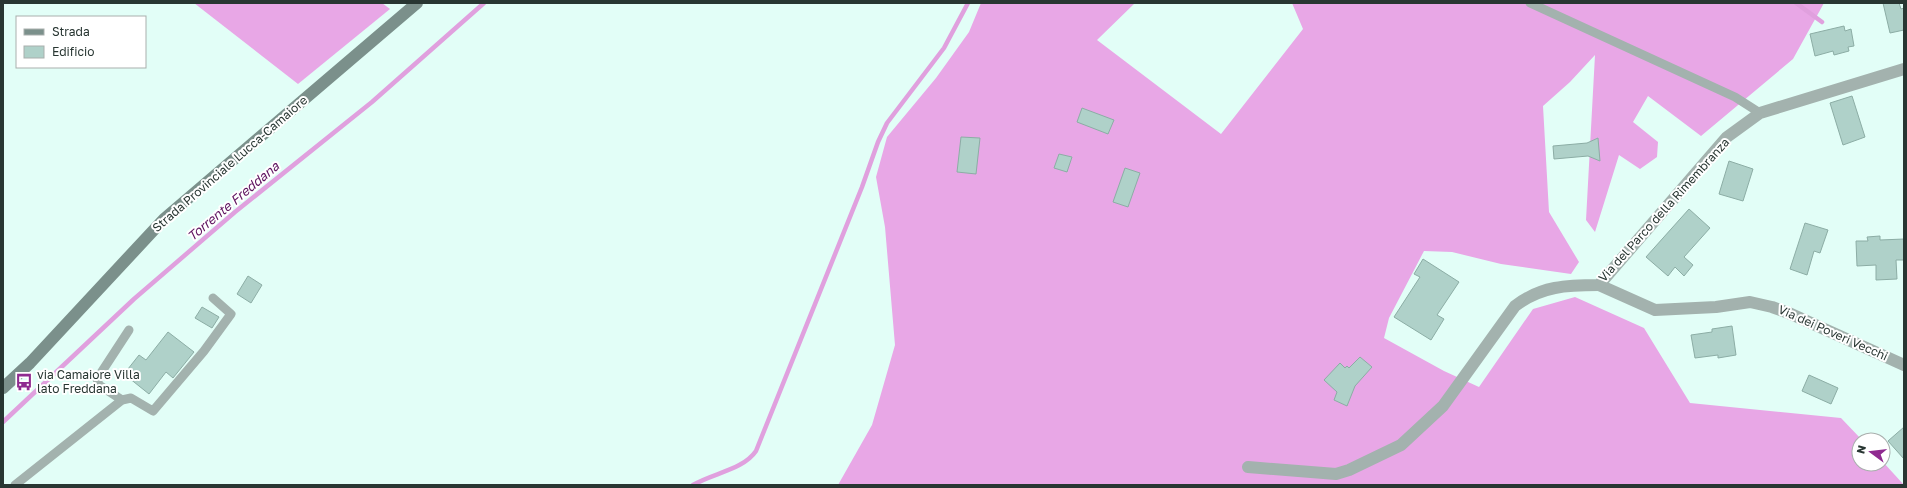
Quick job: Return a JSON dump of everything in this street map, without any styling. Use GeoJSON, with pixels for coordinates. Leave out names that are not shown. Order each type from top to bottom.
{"type":"FeatureCollection","features":[{"type":"Feature","properties":{"kind":"main road","name":"Strada Provinciale Lucca-Camaiore"},"geometry":{"type":"LineString","coordinates":[[3,388],[30,363],[164,219],[417,3]]}},
{"type":"Feature","properties":{"kind":"street","name":"Via del Parco della Rimembranza"},"geometry":{"type":"LineString","coordinates":[[1248,467],[1336,474],[1349,470],[1401,446],[1443,406],[1515,306],[1527,296],[1548,289],[1572,285],[1599,285],[1727,137],[1760,113],[1904,69]]}},
{"type":"Feature","properties":{"kind":"street","name":"Via dei Poveri Vecchi"},"geometry":{"type":"LineString","coordinates":[[1599,285],[1655,310],[1716,307],[1750,302],[1772,307],[1792,314],[1904,365]]}},
{"type":"Feature","properties":{"kind":"lane"},"geometry":{"type":"LineString","coordinates":[[1530,3],[1735,97],[1760,113]]}},
{"type":"Feature","properties":{"kind":"lane"},"geometry":{"type":"LineString","coordinates":[[15,485],[122,400],[131,398],[153,411],[204,351],[231,314],[213,298]]}},
{"type":"Feature","properties":{"kind":"lane"},"geometry":{"type":"LineString","coordinates":[[122,400],[99,386],[97,378],[129,330]]}},
{"type":"Feature","properties":{"kind":"shaded area"},"geometry":{"type":"Polygon","coordinates":[[[194,3],[382,3],[390,9],[298,84],[194,3]]]}},
{"type":"Feature","properties":{"kind":"shaded area"},"geometry":{"type":"Polygon","coordinates":[[[981,3],[1135,3],[1097,40],[1221,134],[1303,29],[1292,3],[1824,3],[1793,59],[1701,136],[1648,96],[1633,122],[1658,142],[1657,157],[1640,169],[1619,155],[1595,232],[1586,220],[1595,55],[1570,82],[1543,106],[1549,212],[1579,262],[1571,274],[1501,264],[1452,252],[1424,251],[1389,318],[1384,338],[1444,371],[1479,387],[1533,309],[1575,297],[1644,328],[1690,403],[1841,418],[1854,432],[1851,432],[1851,472],[1891,472],[1891,471],[1904,485],[838,485],[872,425],[895,345],[885,227],[876,177],[887,137],[936,78],[969,32],[981,3]]]}},
{"type":"Feature","properties":{"kind":"building"},"geometry":{"type":"Polygon","coordinates":[[[1883,3],[1899,3],[1901,9],[1904,8],[1904,30],[1890,33],[1883,3]]]}},
{"type":"Feature","properties":{"kind":"building"},"geometry":{"type":"Polygon","coordinates":[[[1844,26],[1845,31],[1851,29],[1854,46],[1848,47],[1849,51],[1834,55],[1833,51],[1815,56],[1810,34],[1844,26]]]}},
{"type":"Feature","properties":{"kind":"building"},"geometry":{"type":"Polygon","coordinates":[[[1852,96],[1865,137],[1843,145],[1830,103],[1852,96]]]}},
{"type":"Feature","properties":{"kind":"building"},"geometry":{"type":"Polygon","coordinates":[[[1082,108],[1114,120],[1108,134],[1077,122],[1082,108]]]}},
{"type":"Feature","properties":{"kind":"building"},"geometry":{"type":"Polygon","coordinates":[[[961,137],[980,138],[976,174],[957,172],[961,137]]]}},
{"type":"Feature","properties":{"kind":"building"},"geometry":{"type":"Polygon","coordinates":[[[1598,138],[1600,161],[1588,156],[1554,159],[1553,146],[1587,143],[1598,138]]]}},
{"type":"Feature","properties":{"kind":"building"},"geometry":{"type":"Polygon","coordinates":[[[1059,154],[1072,157],[1067,172],[1054,168],[1059,154]]]}},
{"type":"Feature","properties":{"kind":"building"},"geometry":{"type":"Polygon","coordinates":[[[1729,161],[1753,169],[1743,201],[1719,194],[1729,161]]]}},
{"type":"Feature","properties":{"kind":"building"},"geometry":{"type":"Polygon","coordinates":[[[1125,168],[1140,173],[1128,207],[1113,202],[1125,168]]]}},
{"type":"Feature","properties":{"kind":"building"},"geometry":{"type":"Polygon","coordinates":[[[1689,209],[1710,228],[1684,257],[1693,265],[1684,276],[1675,267],[1668,276],[1646,257],[1689,209]]]}},
{"type":"Feature","properties":{"kind":"building"},"geometry":{"type":"Polygon","coordinates":[[[1805,223],[1828,230],[1820,253],[1814,251],[1807,275],[1790,269],[1805,223]]]}},
{"type":"Feature","properties":{"kind":"building"},"geometry":{"type":"Polygon","coordinates":[[[1880,236],[1880,240],[1904,239],[1904,260],[1896,260],[1897,279],[1876,280],[1876,265],[1857,266],[1856,241],[1868,241],[1867,237],[1880,236]]]}},
{"type":"Feature","properties":{"kind":"building"},"geometry":{"type":"Polygon","coordinates":[[[1423,259],[1459,282],[1437,315],[1444,319],[1431,340],[1394,317],[1420,277],[1414,274],[1423,259]]]}},
{"type":"Feature","properties":{"kind":"building"},"geometry":{"type":"Polygon","coordinates":[[[248,276],[262,285],[251,303],[237,294],[248,276]]]}},
{"type":"Feature","properties":{"kind":"building"},"geometry":{"type":"Polygon","coordinates":[[[202,307],[219,317],[212,328],[195,318],[202,307]]]}},
{"type":"Feature","properties":{"kind":"building"},"geometry":{"type":"Polygon","coordinates":[[[1732,326],[1736,355],[1718,358],[1718,355],[1695,358],[1691,335],[1712,332],[1712,329],[1732,326]]]}},
{"type":"Feature","properties":{"kind":"building"},"geometry":{"type":"Polygon","coordinates":[[[168,332],[194,352],[173,378],[166,372],[149,394],[124,374],[139,355],[146,360],[168,332]]]}},
{"type":"Feature","properties":{"kind":"building"},"geometry":{"type":"Polygon","coordinates":[[[1360,357],[1372,367],[1355,386],[1347,406],[1334,400],[1337,392],[1324,380],[1340,363],[1345,368],[1347,366],[1349,368],[1360,357]]]}},
{"type":"Feature","properties":{"kind":"building"},"geometry":{"type":"Polygon","coordinates":[[[1809,375],[1838,388],[1831,404],[1802,391],[1809,375]]]}},
{"type":"Feature","properties":{"kind":"building"},"geometry":{"type":"Polygon","coordinates":[[[1904,427],[1904,459],[1891,444],[1891,438],[1904,427]]]}},
{"type":"Feature","properties":{"kind":"waterway","name":"Torrente Freddana"},"geometry":{"type":"LineString","coordinates":[[3,422],[134,299],[235,212],[372,102],[484,3]]}},
{"type":"Feature","properties":{"kind":"waterway"},"geometry":{"type":"LineString","coordinates":[[693,485],[736,467],[743,463],[756,451],[862,187],[878,142],[887,123],[944,48],[968,3]]}},
{"type":"Feature","properties":{"kind":"waterway"},"geometry":{"type":"LineString","coordinates":[[1796,3],[1822,22]]}},
{"type":"Feature","properties":{"kind":"place","name":"via Camaiore Villa lato Freddana"},"geometry":{"type":"Point","coordinates":[24,382]}}]}
